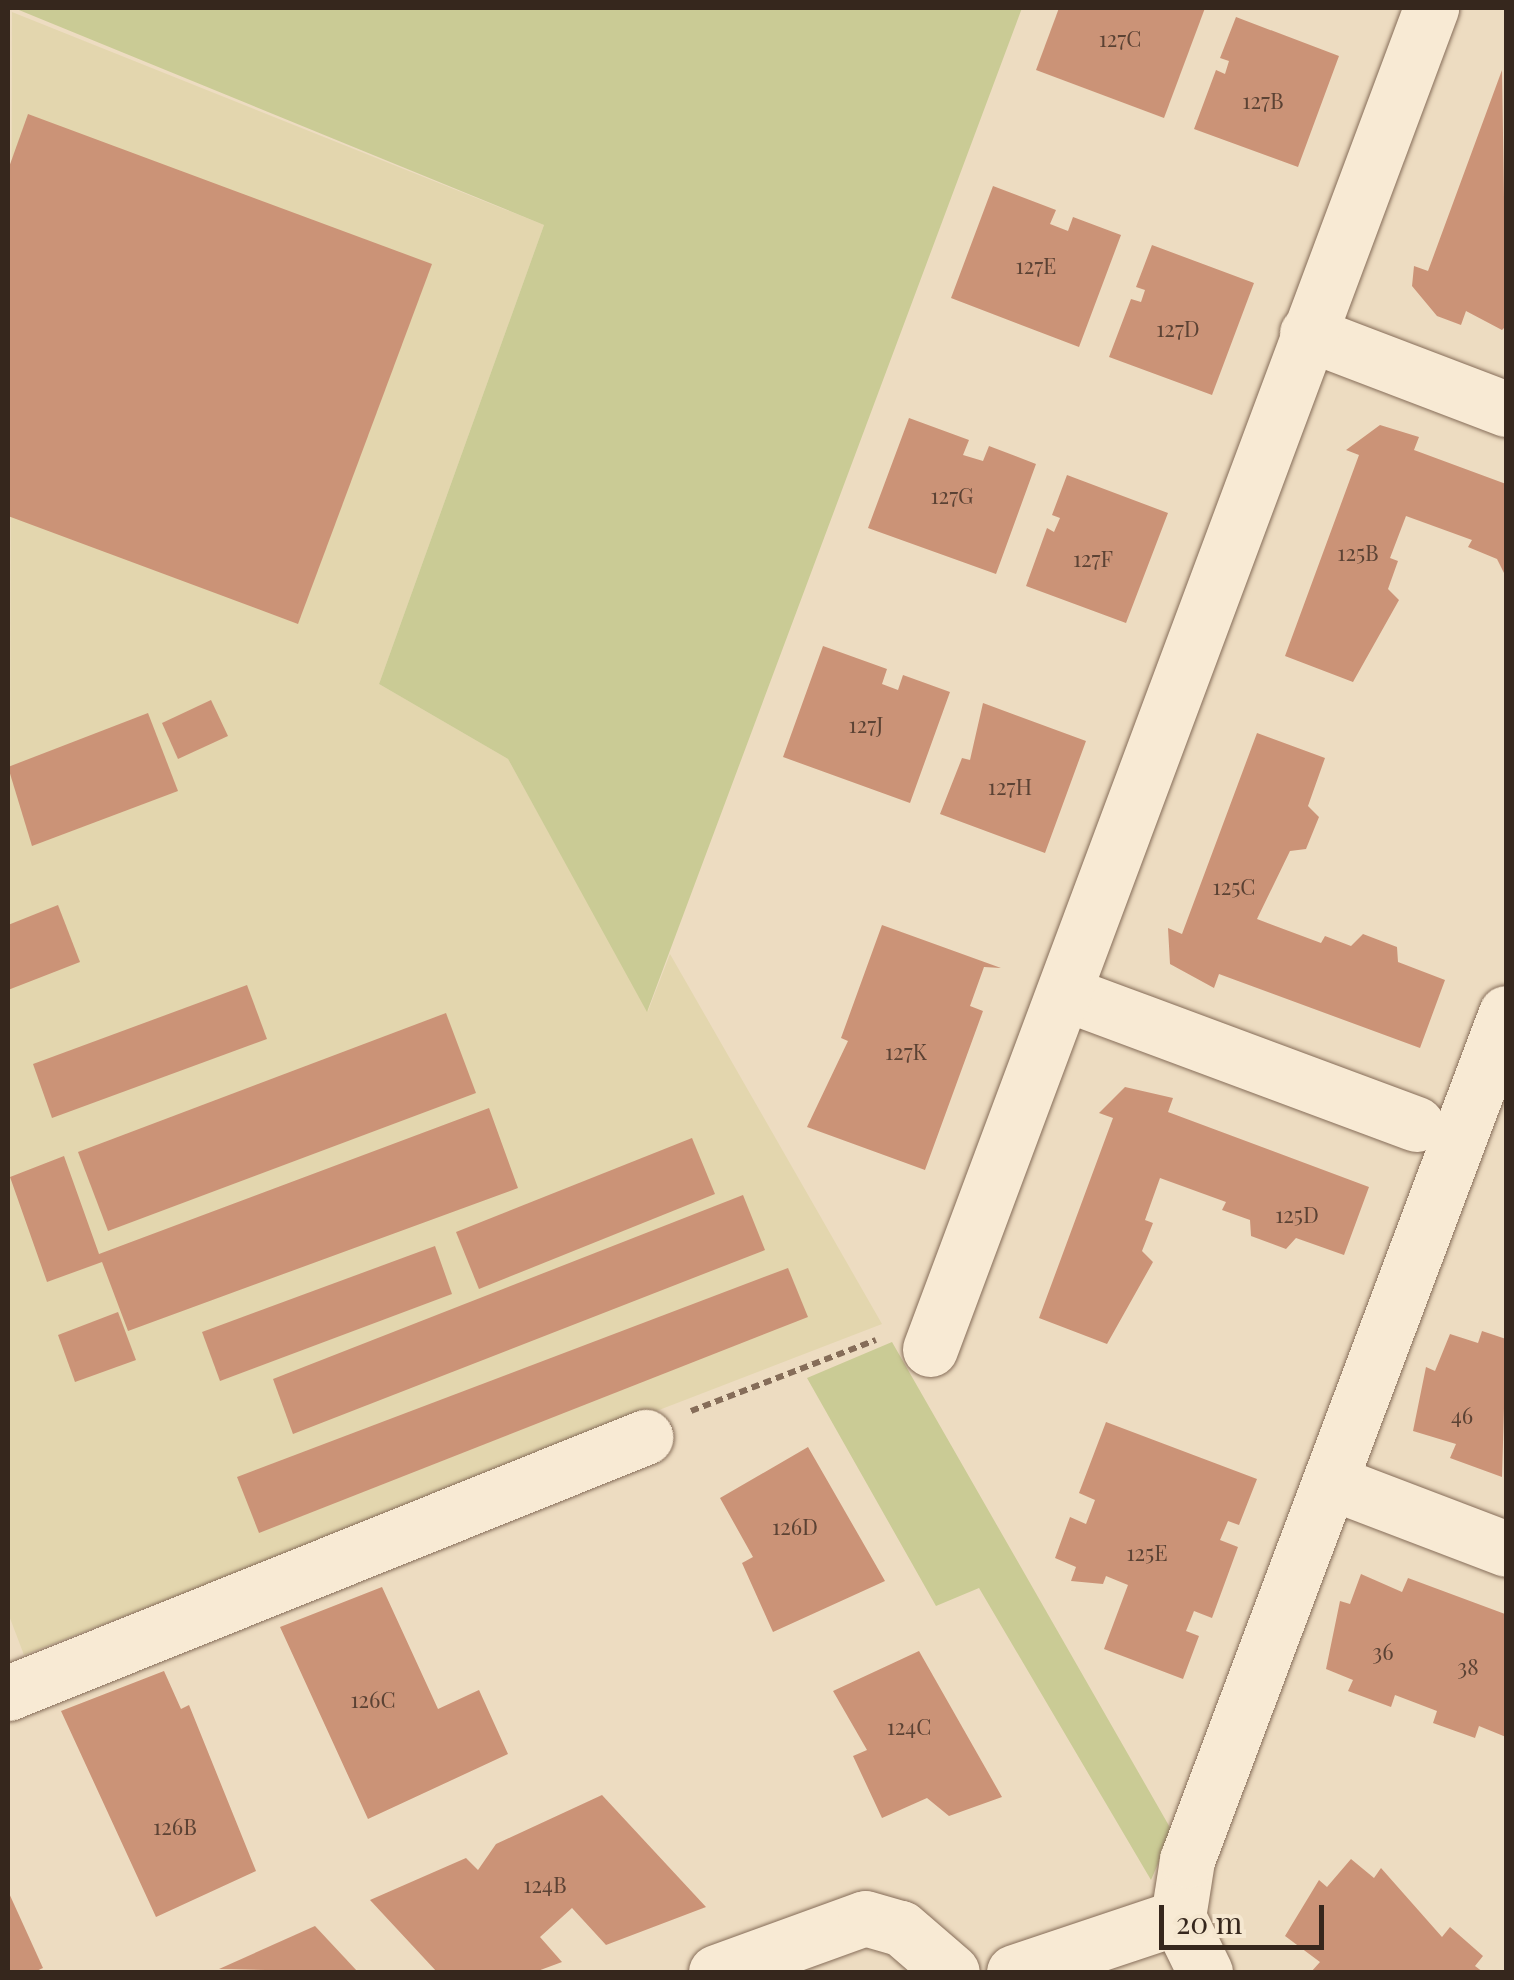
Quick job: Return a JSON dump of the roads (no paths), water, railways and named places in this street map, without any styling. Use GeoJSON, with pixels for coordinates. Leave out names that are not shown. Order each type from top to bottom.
{"type":"FeatureCollection","features":[{"type":"Feature","properties":{"kind":"street"},"geometry":{"type":"LineString","coordinates":[[935,1337],[1307,333],[1432,8]]}},
{"type":"Feature","properties":{"kind":"street"},"geometry":{"type":"LineString","coordinates":[[1307,333],[1506,409]]}},
{"type":"Feature","properties":{"kind":"street"},"geometry":{"type":"LineString","coordinates":[[1064,993],[1416,1124]]}},
{"type":"Feature","properties":{"kind":"street"},"geometry":{"type":"LineString","coordinates":[[1205,1972],[1178,1917],[1187,1860],[1506,1013]]}},
{"type":"Feature","properties":{"kind":"street"},"geometry":{"type":"LineString","coordinates":[[8,1693],[645,1437]]}},
{"type":"Feature","properties":{"kind":"street"},"geometry":{"type":"LineString","coordinates":[[1331,1482],[1506,1549]]}},
{"type":"Feature","properties":{"kind":"street"},"geometry":{"type":"LineString","coordinates":[[1014,1972],[1178,1917]]}},
{"type":"Feature","properties":{"kind":"street"},"geometry":{"type":"LineString","coordinates":[[716,1972],[865,1918],[902,1928],[952,1972]]}}]}
